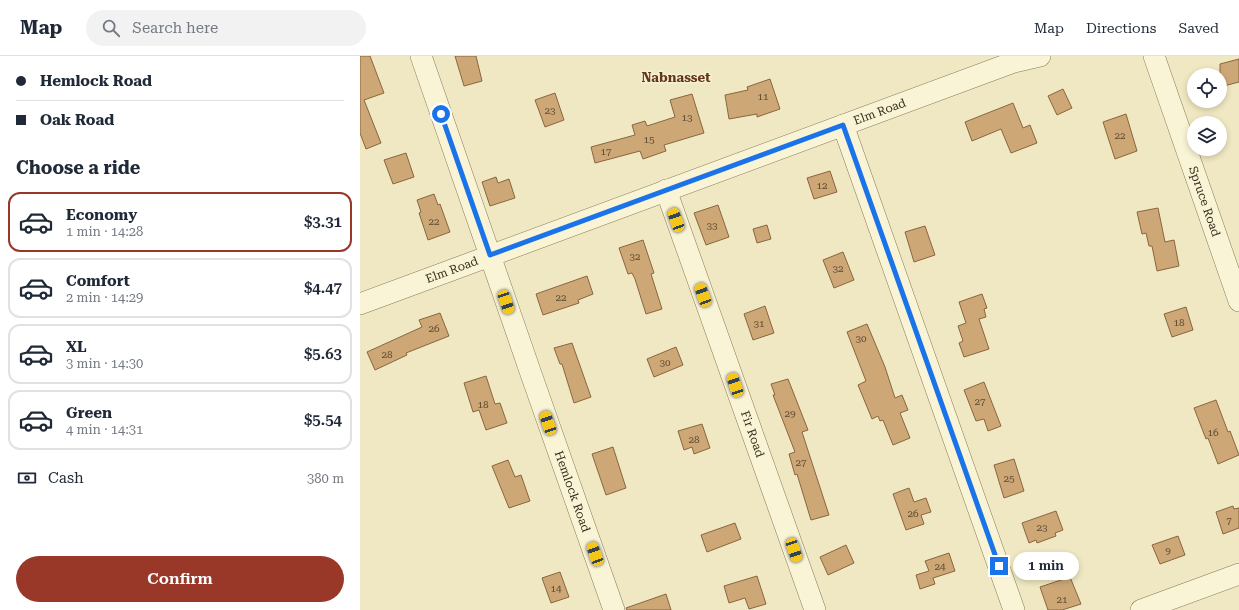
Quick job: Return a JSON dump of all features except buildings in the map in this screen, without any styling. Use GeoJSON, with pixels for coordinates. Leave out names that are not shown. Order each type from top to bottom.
{"type":"FeatureCollection","features":[{"type":"Feature","properties":{"kind":"street","name":"Hemlock Road"},"geometry":{"type":"LineString","coordinates":[[421,56],[614,610]]}},
{"type":"Feature","properties":{"kind":"street","name":"Elm Road"},"geometry":{"type":"LineString","coordinates":[[360,304],[1014,62],[1040,56]]}},
{"type":"Feature","properties":{"kind":"street","name":"Spruce Road"},"geometry":{"type":"LineString","coordinates":[[1154,56],[1239,301]]}},
{"type":"Feature","properties":{"kind":"street"},"geometry":{"type":"LineString","coordinates":[[843,125],[1014,610]]}},
{"type":"Feature","properties":{"kind":"street","name":"Fir Road"},"geometry":{"type":"LineString","coordinates":[[666,190],[815,610]]}},
{"type":"Feature","properties":{"kind":"street"},"geometry":{"type":"LineString","coordinates":[[1141,610],[1239,574]]}},
{"type":"Feature","properties":{"kind":"district","name":"Nabnasset"},"geometry":{"type":"Point","coordinates":[676,77]}},
{"type":"Feature","properties":{"kind":"route"},"geometry":{"type":"LineString","coordinates":[[441,114],[490,255],[843,125],[999,566]]}}]}
